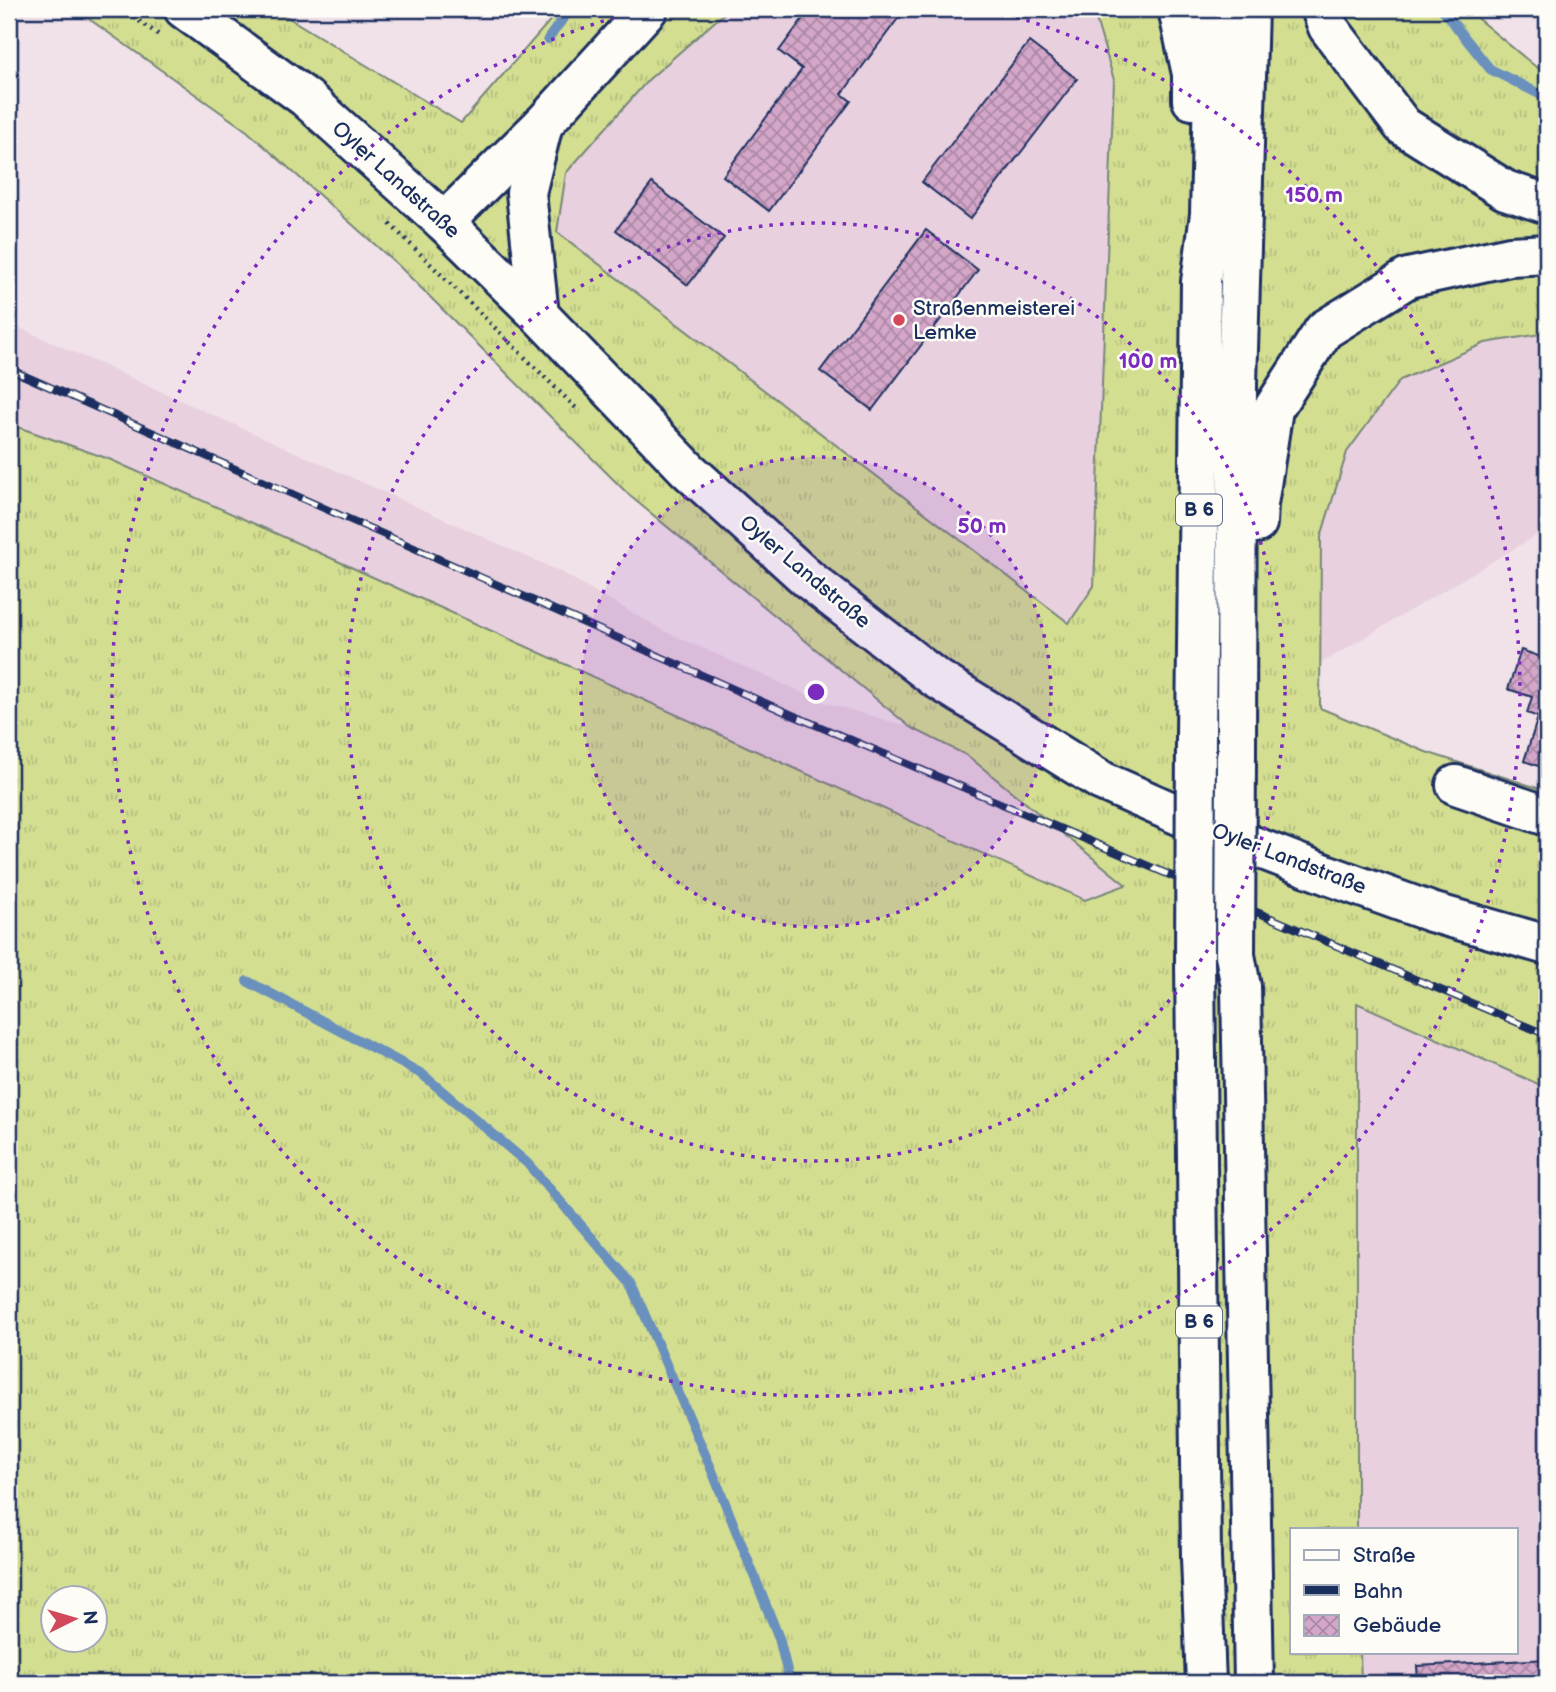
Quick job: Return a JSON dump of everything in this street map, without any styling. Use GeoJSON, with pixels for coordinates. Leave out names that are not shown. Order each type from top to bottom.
{"type":"FeatureCollection","features":[{"type":"Feature","properties":{"kind":"main road","name":"Oyler Landstraße"},"geometry":{"type":"LineString","coordinates":[[184,9],[306,98],[444,222],[539,315],[688,470],[808,579],[934,677],[1101,781],[1217,832],[1431,912],[1547,945]]}},
{"type":"Feature","properties":{"kind":"main road"},"geometry":{"type":"LineString","coordinates":[[444,222],[543,124],[649,9]]}},
{"type":"Feature","properties":{"kind":"main road"},"geometry":{"type":"LineString","coordinates":[[1178,9],[1192,74],[1190,214],[1201,282]]}},
{"type":"Feature","properties":{"kind":"main road","name":"B 6"},"geometry":{"type":"LineString","coordinates":[[1206,1683],[1201,1558],[1195,960],[1196,737],[1201,282],[1210,214],[1215,9]]}},
{"type":"Feature","properties":{"kind":"main road","name":"B 6"},"geometry":{"type":"LineString","coordinates":[[1248,9],[1237,384],[1245,760],[1235,955],[1241,987],[1254,1683]]}},
{"type":"Feature","properties":{"kind":"main road"},"geometry":{"type":"LineString","coordinates":[[1321,9],[1328,27],[1403,126],[1505,190],[1547,204]]}},
{"type":"Feature","properties":{"kind":"main road"},"geometry":{"type":"LineString","coordinates":[[539,315],[526,193],[543,124]]}},
{"type":"Feature","properties":{"kind":"main road"},"geometry":{"type":"LineString","coordinates":[[1245,760],[1258,504],[1273,409],[1324,330],[1408,278],[1510,256],[1547,254]]}},
{"type":"Feature","properties":{"kind":"main road"},"geometry":{"type":"LineString","coordinates":[[1456,785],[1547,816]]}},
{"type":"Feature","properties":{"kind":"shaded area"},"geometry":{"type":"Polygon","coordinates":[[[729,9],[1093,9],[1114,80],[1094,586],[1069,623],[557,232],[566,173],[648,80],[729,9]]]}},
{"type":"Feature","properties":{"kind":"shaded area"},"geometry":{"type":"Polygon","coordinates":[[[9,323],[559,571],[666,632],[826,703],[910,727],[968,755],[1126,885],[1085,900],[109,459],[9,424],[9,323]]]}},
{"type":"Feature","properties":{"kind":"shaded area"},"geometry":{"type":"Polygon","coordinates":[[[1547,333],[1547,529],[1320,664],[1321,537],[1347,452],[1400,380],[1485,343],[1547,333]]]}},
{"type":"Feature","properties":{"kind":"shaded area"},"geometry":{"type":"Polygon","coordinates":[[[1357,1002],[1547,1088],[1547,1683],[1361,1683],[1360,1654],[1518,1654],[1518,1528],[1357,1528],[1357,1002]]]}},
{"type":"Feature","properties":{"kind":"green space"},"geometry":{"type":"Polygon","coordinates":[[[75,9],[274,9],[461,123],[560,9],[729,9],[648,80],[566,173],[557,232],[1069,623],[1094,586],[1114,80],[1093,9],[1471,9],[1478,19],[1536,67],[1547,72],[1547,333],[1485,343],[1400,380],[1347,452],[1321,537],[1320,708],[1426,752],[1547,791],[1547,1088],[1357,1003],[1357,1528],[1290,1528],[1290,1654],[1360,1654],[1361,1683],[9,1683],[9,424],[109,459],[1085,900],[1126,885],[968,756],[910,727],[630,496],[398,265],[247,131],[75,9]]]}},
{"type":"Feature","properties":{"kind":"building"},"geometry":{"type":"Polygon","coordinates":[[[810,9],[905,9],[842,94],[851,101],[769,211],[723,176],[802,69],[779,51],[810,9]]]}},
{"type":"Feature","properties":{"kind":"building"},"geometry":{"type":"Polygon","coordinates":[[[1029,42],[1077,79],[970,219],[922,182],[1029,42]]]}},
{"type":"Feature","properties":{"kind":"building"},"geometry":{"type":"Polygon","coordinates":[[[652,183],[724,238],[688,285],[616,230],[652,183]]]}},
{"type":"Feature","properties":{"kind":"building","name":"Straßenmeisterei Lemke"},"geometry":{"type":"Polygon","coordinates":[[[926,230],[978,270],[872,410],[820,371],[926,230]]]}},
{"type":"Feature","properties":{"kind":"building"},"geometry":{"type":"Polygon","coordinates":[[[1521,650],[1547,659],[1547,769],[1524,761],[1538,717],[1527,713],[1532,697],[1508,689],[1521,650]]]}},
{"type":"Feature","properties":{"kind":"building"},"geometry":{"type":"Polygon","coordinates":[[[1547,1659],[1547,1683],[1418,1683],[1417,1666],[1547,1659]]]}},
{"type":"Feature","properties":{"kind":"waterway"},"geometry":{"type":"LineString","coordinates":[[548,39],[570,9]]}},
{"type":"Feature","properties":{"kind":"waterway"},"geometry":{"type":"LineString","coordinates":[[1442,9],[1490,69],[1547,98]]}},
{"type":"Feature","properties":{"kind":"waterway"},"geometry":{"type":"LineString","coordinates":[[247,981],[422,1074],[527,1163],[631,1283],[713,1473],[779,1638],[790,1683]]}},
{"type":"Feature","properties":{"kind":"railway"},"geometry":{"type":"LineString","coordinates":[[9,369],[790,714],[1547,1035]]}},
{"type":"Feature","properties":{"kind":"place","name":"Straßenmeisterei Lemke"},"geometry":{"type":"Point","coordinates":[899,320]}}]}
